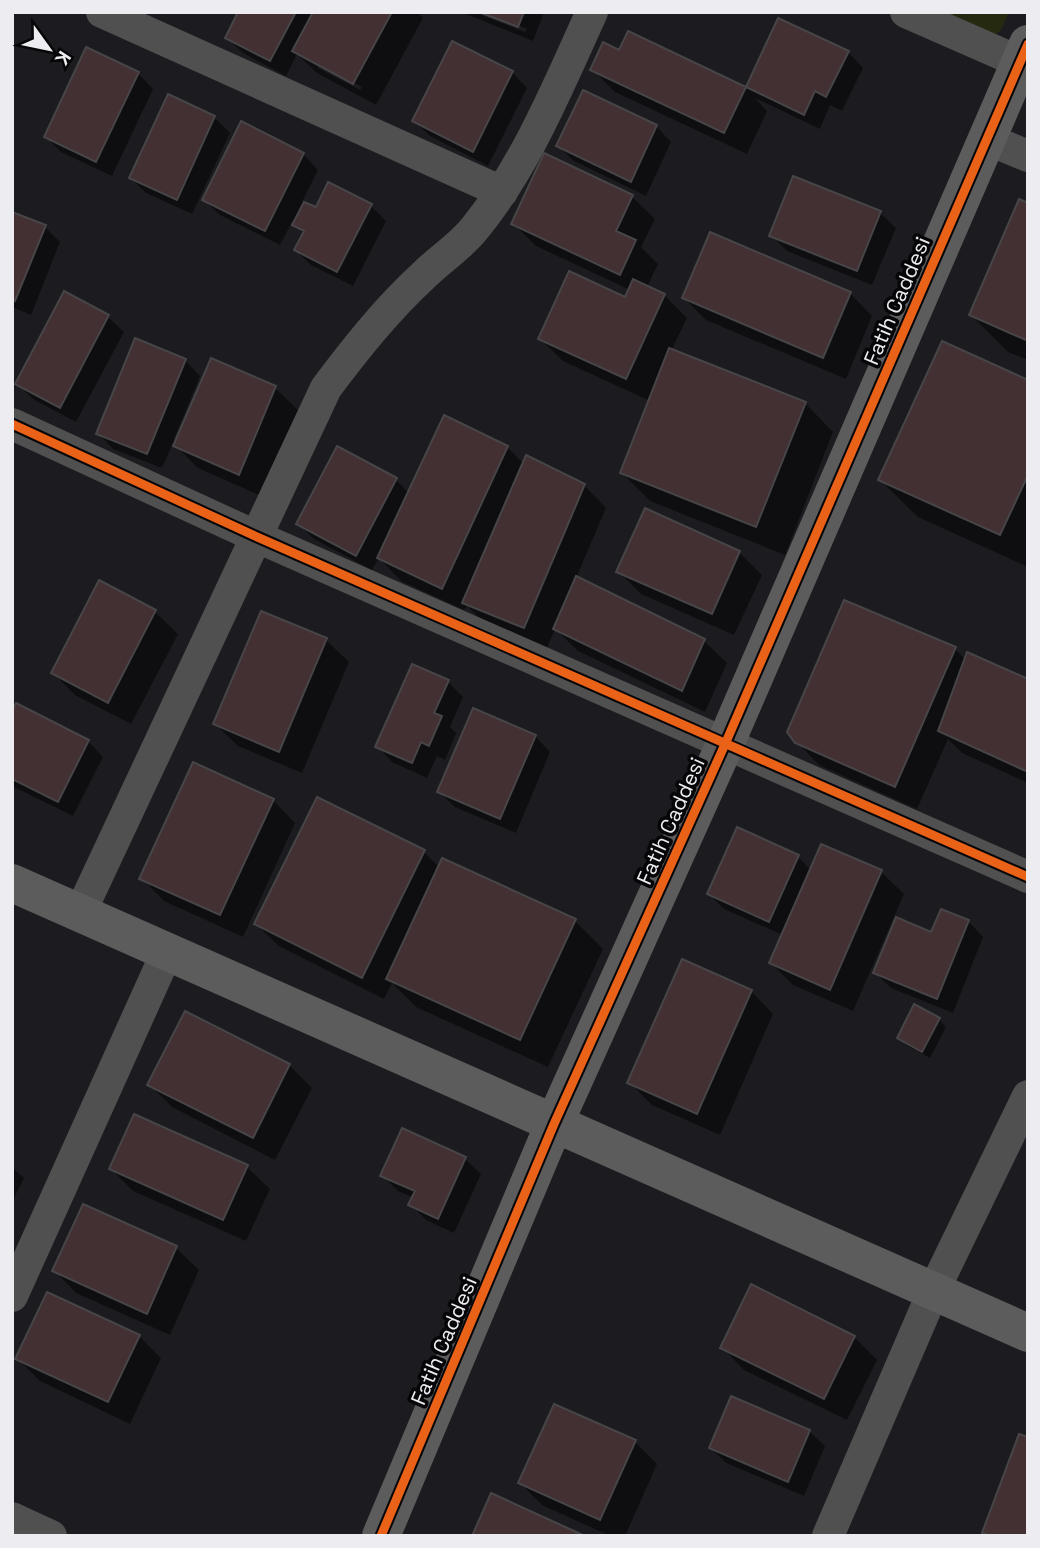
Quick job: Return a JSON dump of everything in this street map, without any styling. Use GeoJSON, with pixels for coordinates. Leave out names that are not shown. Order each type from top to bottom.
{"type":"FeatureCollection","features":[{"type":"Feature","properties":{"kind":"street"},"geometry":{"type":"LineString","coordinates":[[103,12],[502,192]]}},
{"type":"Feature","properties":{"kind":"street"},"geometry":{"type":"LineString","coordinates":[[80,913],[326,388],[371,329],[423,275],[473,231],[502,192],[535,136],[592,12]]}},
{"type":"Feature","properties":{"kind":"street"},"geometry":{"type":"LineString","coordinates":[[906,12],[1024,53]]}},
{"type":"Feature","properties":{"kind":"street","name":"Fatih Caddesi"},"geometry":{"type":"LineString","coordinates":[[381,1536],[554,1124],[726,742],[1024,53]]}},
{"type":"Feature","properties":{"kind":"street"},"geometry":{"type":"LineString","coordinates":[[986,139],[1028,156]]}},
{"type":"Feature","properties":{"kind":"street"},"geometry":{"type":"LineString","coordinates":[[12,424],[256,536],[1028,877]]}},
{"type":"Feature","properties":{"kind":"street"},"geometry":{"type":"LineString","coordinates":[[12,883],[1028,1333]]}},
{"type":"Feature","properties":{"kind":"street"},"geometry":{"type":"LineString","coordinates":[[12,1296],[167,952]]}},
{"type":"Feature","properties":{"kind":"street"},"geometry":{"type":"LineString","coordinates":[[828,1536],[933,1293],[1028,1096]]}},
{"type":"Feature","properties":{"kind":"street"},"geometry":{"type":"LineString","coordinates":[[12,1518],[51,1536]]}},
{"type":"Feature","properties":{"kind":"green space"},"geometry":{"type":"Polygon","coordinates":[[[918,12],[1009,12],[1001,30],[991,38],[918,12]]]}},
{"type":"Feature","properties":{"kind":"building"},"geometry":{"type":"Polygon","coordinates":[[[238,12],[296,12],[270,61],[225,38],[238,12]]]}},
{"type":"Feature","properties":{"kind":"building"},"geometry":{"type":"Polygon","coordinates":[[[313,12],[392,12],[353,84],[292,51],[313,12]]]}},
{"type":"Feature","properties":{"kind":"building"},"geometry":{"type":"Polygon","coordinates":[[[479,12],[524,12],[518,27],[479,12]]]}},
{"type":"Feature","properties":{"kind":"building"},"geometry":{"type":"Polygon","coordinates":[[[778,18],[849,51],[826,97],[815,91],[804,115],[746,87],[778,18]]]}},
{"type":"Feature","properties":{"kind":"building"},"geometry":{"type":"Polygon","coordinates":[[[628,31],[746,87],[724,133],[590,70],[603,42],[619,50],[628,31]]]}},
{"type":"Feature","properties":{"kind":"building"},"geometry":{"type":"Polygon","coordinates":[[[452,41],[513,71],[473,152],[412,121],[452,41]]]}},
{"type":"Feature","properties":{"kind":"building"},"geometry":{"type":"Polygon","coordinates":[[[86,47],[139,72],[96,162],[44,137],[86,47]]]}},
{"type":"Feature","properties":{"kind":"building"},"geometry":{"type":"Polygon","coordinates":[[[583,90],[657,125],[631,182],[556,146],[583,90]]]}},
{"type":"Feature","properties":{"kind":"building"},"geometry":{"type":"Polygon","coordinates":[[[168,94],[215,116],[177,200],[129,178],[168,94]]]}},
{"type":"Feature","properties":{"kind":"building"},"geometry":{"type":"Polygon","coordinates":[[[241,121],[304,153],[265,231],[202,200],[241,121]]]}},
{"type":"Feature","properties":{"kind":"building"},"geometry":{"type":"Polygon","coordinates":[[[544,153],[633,195],[616,231],[636,240],[620,275],[511,224],[544,153]]]}},
{"type":"Feature","properties":{"kind":"building"},"geometry":{"type":"Polygon","coordinates":[[[793,176],[881,211],[857,271],[769,236],[793,176]]]}},
{"type":"Feature","properties":{"kind":"building"},"geometry":{"type":"Polygon","coordinates":[[[328,182],[372,204],[337,272],[294,250],[304,231],[292,225],[304,202],[316,207],[328,182]]]}},
{"type":"Feature","properties":{"kind":"building"},"geometry":{"type":"Polygon","coordinates":[[[1019,199],[1028,203],[1028,341],[969,315],[1019,199]]]}},
{"type":"Feature","properties":{"kind":"building"},"geometry":{"type":"Polygon","coordinates":[[[12,212],[46,225],[15,301],[12,299],[12,212]]]}},
{"type":"Feature","properties":{"kind":"building"},"geometry":{"type":"Polygon","coordinates":[[[710,232],[851,292],[823,358],[682,298],[710,232]]]}},
{"type":"Feature","properties":{"kind":"building"},"geometry":{"type":"Polygon","coordinates":[[[569,271],[625,297],[633,279],[665,294],[626,379],[538,339],[569,271]]]}},
{"type":"Feature","properties":{"kind":"building"},"geometry":{"type":"Polygon","coordinates":[[[64,291],[109,315],[60,408],[15,384],[64,291]]]}},
{"type":"Feature","properties":{"kind":"building"},"geometry":{"type":"Polygon","coordinates":[[[135,338],[186,359],[147,454],[96,434],[135,338]]]}},
{"type":"Feature","properties":{"kind":"building"},"geometry":{"type":"Polygon","coordinates":[[[942,341],[1028,380],[1028,475],[1000,535],[878,480],[942,341]]]}},
{"type":"Feature","properties":{"kind":"building"},"geometry":{"type":"Polygon","coordinates":[[[669,348],[806,402],[756,527],[620,473],[669,348]]]}},
{"type":"Feature","properties":{"kind":"building"},"geometry":{"type":"Polygon","coordinates":[[[211,358],[276,386],[239,475],[173,446],[211,358]]]}},
{"type":"Feature","properties":{"kind":"building"},"geometry":{"type":"Polygon","coordinates":[[[444,415],[508,446],[442,589],[377,558],[444,415]]]}},
{"type":"Feature","properties":{"kind":"building"},"geometry":{"type":"Polygon","coordinates":[[[337,446],[397,478],[356,556],[296,524],[337,446]]]}},
{"type":"Feature","properties":{"kind":"building"},"geometry":{"type":"Polygon","coordinates":[[[526,455],[585,484],[524,628],[462,603],[526,455]]]}},
{"type":"Feature","properties":{"kind":"building"},"geometry":{"type":"Polygon","coordinates":[[[645,508],[740,551],[712,614],[616,572],[645,508]]]}},
{"type":"Feature","properties":{"kind":"building"},"geometry":{"type":"Polygon","coordinates":[[[576,576],[705,639],[682,691],[553,629],[576,576]]]}},
{"type":"Feature","properties":{"kind":"building"},"geometry":{"type":"Polygon","coordinates":[[[99,580],[156,610],[108,703],[51,673],[99,580]]]}},
{"type":"Feature","properties":{"kind":"building"},"geometry":{"type":"Polygon","coordinates":[[[844,600],[956,647],[895,787],[795,743],[787,732],[844,600]]]}},
{"type":"Feature","properties":{"kind":"building"},"geometry":{"type":"Polygon","coordinates":[[[261,611],[327,638],[279,752],[213,724],[261,611]]]}},
{"type":"Feature","properties":{"kind":"building"},"geometry":{"type":"Polygon","coordinates":[[[967,652],[1028,679],[1028,772],[938,731],[967,652]]]}},
{"type":"Feature","properties":{"kind":"building"},"geometry":{"type":"Polygon","coordinates":[[[412,664],[449,680],[434,713],[442,716],[429,746],[421,742],[412,763],[375,747],[412,664]]]}},
{"type":"Feature","properties":{"kind":"building"},"geometry":{"type":"Polygon","coordinates":[[[16,703],[89,740],[58,802],[12,779],[12,711],[16,703]]]}},
{"type":"Feature","properties":{"kind":"building"},"geometry":{"type":"Polygon","coordinates":[[[473,708],[536,735],[500,819],[437,792],[473,708]]]}},
{"type":"Feature","properties":{"kind":"building"},"geometry":{"type":"Polygon","coordinates":[[[193,762],[274,799],[220,915],[139,879],[193,762]]]}},
{"type":"Feature","properties":{"kind":"building"},"geometry":{"type":"Polygon","coordinates":[[[317,797],[425,850],[362,978],[254,924],[317,797]]]}},
{"type":"Feature","properties":{"kind":"building"},"geometry":{"type":"Polygon","coordinates":[[[737,827],[799,855],[769,922],[707,894],[737,827]]]}},
{"type":"Feature","properties":{"kind":"building"},"geometry":{"type":"Polygon","coordinates":[[[821,844],[882,870],[830,990],[769,963],[821,844]]]}},
{"type":"Feature","properties":{"kind":"building"},"geometry":{"type":"Polygon","coordinates":[[[442,858],[576,919],[520,1040],[386,979],[442,858]]]}},
{"type":"Feature","properties":{"kind":"building"},"geometry":{"type":"Polygon","coordinates":[[[941,909],[969,920],[937,999],[873,973],[896,917],[931,932],[941,909]]]}},
{"type":"Feature","properties":{"kind":"building"},"geometry":{"type":"Polygon","coordinates":[[[682,959],[752,990],[697,1114],[627,1083],[682,959]]]}},
{"type":"Feature","properties":{"kind":"building"},"geometry":{"type":"Polygon","coordinates":[[[914,1004],[940,1018],[922,1052],[897,1038],[914,1004]]]}},
{"type":"Feature","properties":{"kind":"building"},"geometry":{"type":"Polygon","coordinates":[[[185,1011],[290,1064],[253,1138],[147,1085],[185,1011]]]}},
{"type":"Feature","properties":{"kind":"building"},"geometry":{"type":"Polygon","coordinates":[[[134,1114],[248,1165],[223,1220],[109,1169],[134,1114]]]}},
{"type":"Feature","properties":{"kind":"building"},"geometry":{"type":"Polygon","coordinates":[[[402,1128],[466,1157],[438,1219],[408,1205],[415,1191],[380,1176],[402,1128]]]}},
{"type":"Feature","properties":{"kind":"building"},"geometry":{"type":"Polygon","coordinates":[[[83,1204],[177,1246],[147,1314],[52,1271],[83,1204]]]}},
{"type":"Feature","properties":{"kind":"building"},"geometry":{"type":"Polygon","coordinates":[[[751,1284],[855,1336],[824,1399],[720,1348],[751,1284]]]}},
{"type":"Feature","properties":{"kind":"building"},"geometry":{"type":"Polygon","coordinates":[[[47,1292],[140,1335],[108,1402],[15,1359],[47,1292]]]}},
{"type":"Feature","properties":{"kind":"building"},"geometry":{"type":"Polygon","coordinates":[[[731,1396],[810,1430],[788,1482],[709,1448],[731,1396]]]}},
{"type":"Feature","properties":{"kind":"building"},"geometry":{"type":"Polygon","coordinates":[[[554,1404],[636,1440],[600,1520],[518,1483],[554,1404]]]}},
{"type":"Feature","properties":{"kind":"building"},"geometry":{"type":"Polygon","coordinates":[[[1019,1434],[1028,1437],[1028,1536],[991,1536],[982,1533],[1019,1434]]]}},
{"type":"Feature","properties":{"kind":"building"},"geometry":{"type":"Polygon","coordinates":[[[491,1493],[585,1536],[472,1536],[491,1493]]]}},
{"type":"Feature","properties":{"kind":"cycle path"},"geometry":{"type":"LineString","coordinates":[[381,1536],[554,1124],[726,742],[1028,44]]}},
{"type":"Feature","properties":{"kind":"cycle path"},"geometry":{"type":"LineString","coordinates":[[12,424],[255,536],[1028,877]]}}]}
